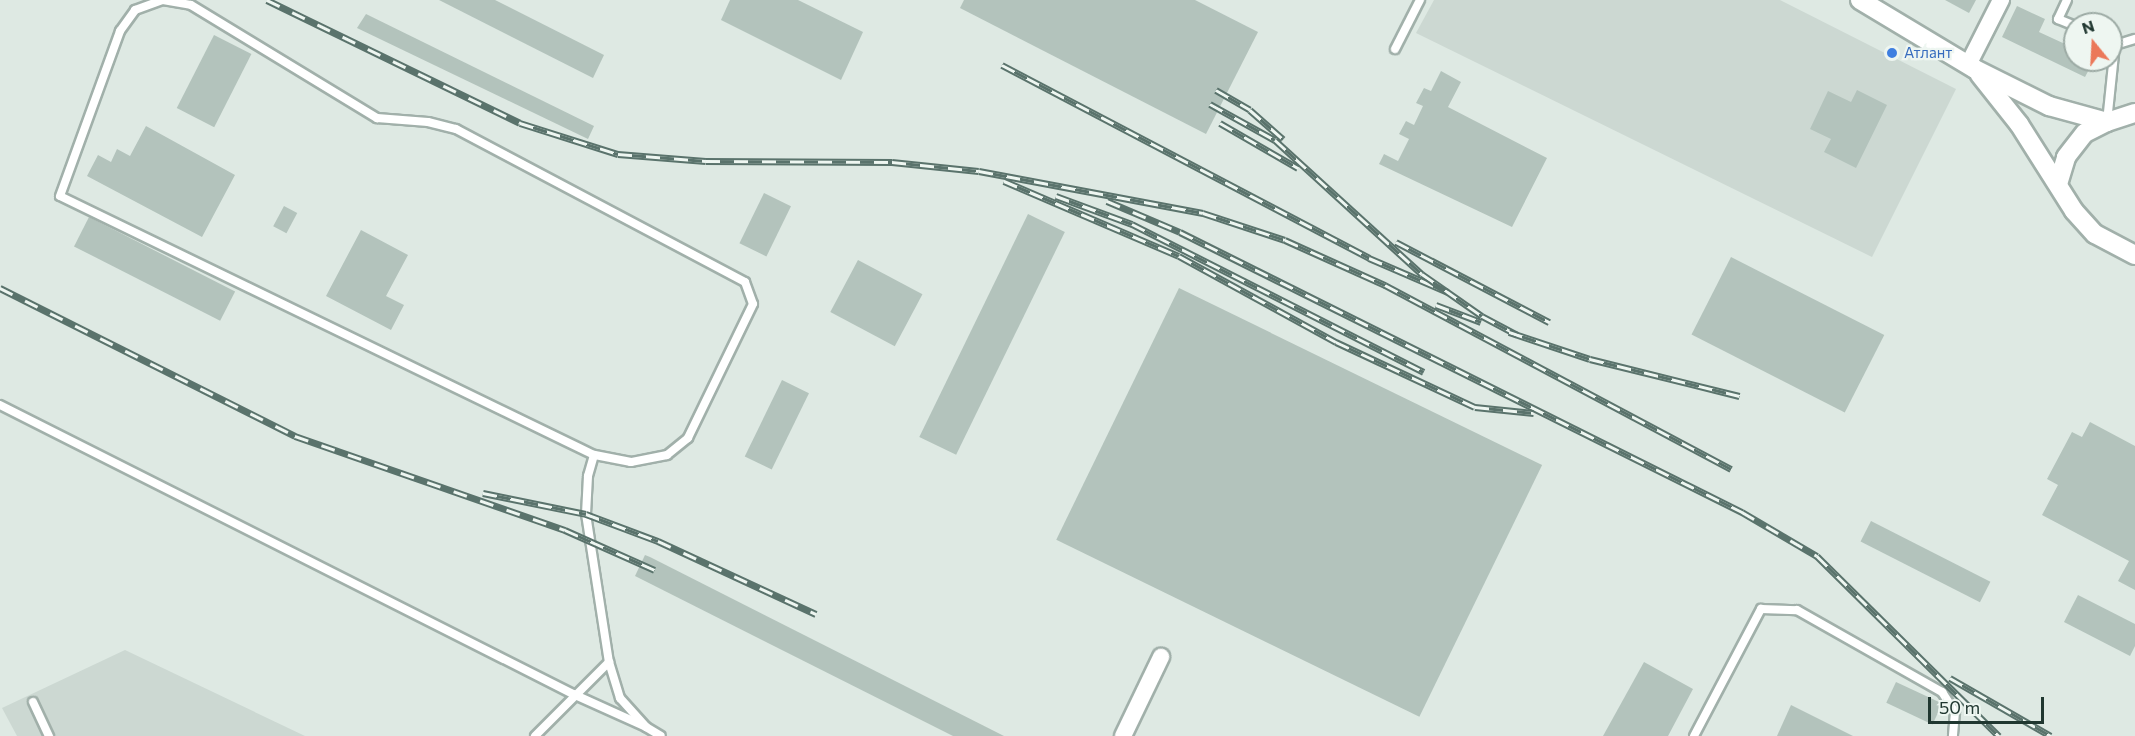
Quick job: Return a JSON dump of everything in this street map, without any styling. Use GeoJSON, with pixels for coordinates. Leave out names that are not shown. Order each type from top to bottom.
{"type":"FeatureCollection","features":[{"type":"Feature","properties":{"kind":"street"},"geometry":{"type":"LineString","coordinates":[[1860,0],[1972,67],[2049,106],[2107,122]]}},
{"type":"Feature","properties":{"kind":"street"},"geometry":{"type":"LineString","coordinates":[[1972,67],[2001,0]]}},
{"type":"Feature","properties":{"kind":"street"},"geometry":{"type":"LineString","coordinates":[[1972,67],[2019,124],[2074,211],[2095,234],[2135,255]]}},
{"type":"Feature","properties":{"kind":"street"},"geometry":{"type":"LineString","coordinates":[[2058,184],[2066,157],[2085,133],[2107,122],[2135,113]]}},
{"type":"Feature","properties":{"kind":"street"},"geometry":{"type":"LineString","coordinates":[[1123,736],[1161,657]]}},
{"type":"Feature","properties":{"kind":"lane"},"geometry":{"type":"LineString","coordinates":[[163,0],[191,5],[376,118],[429,122],[456,129],[745,282],[753,304],[688,438],[667,455],[631,462],[594,455],[60,196],[120,31],[135,10],[163,0]]}},
{"type":"Feature","properties":{"kind":"lane"},"geometry":{"type":"LineString","coordinates":[[1395,49],[1420,0]]}},
{"type":"Feature","properties":{"kind":"lane"},"geometry":{"type":"LineString","coordinates":[[2063,21],[2058,19],[2067,0]]}},
{"type":"Feature","properties":{"kind":"lane"},"geometry":{"type":"LineString","coordinates":[[2107,122],[2111,72]]}},
{"type":"Feature","properties":{"kind":"lane"},"geometry":{"type":"LineString","coordinates":[[0,405],[573,694],[662,736]]}},
{"type":"Feature","properties":{"kind":"lane"},"geometry":{"type":"LineString","coordinates":[[594,455],[588,476],[586,514],[609,662],[620,698],[646,727]]}},
{"type":"Feature","properties":{"kind":"lane"},"geometry":{"type":"LineString","coordinates":[[1694,736],[1761,609],[1797,610],[1942,692],[1955,712],[1953,736]]}},
{"type":"Feature","properties":{"kind":"lane"},"geometry":{"type":"LineString","coordinates":[[535,736],[573,694],[609,662]]}},
{"type":"Feature","properties":{"kind":"lane"},"geometry":{"type":"LineString","coordinates":[[33,702],[49,736]]}},
{"type":"Feature","properties":{"kind":"shaded area"},"geometry":{"type":"Polygon","coordinates":[[[1434,0],[1780,0],[1956,89],[1872,257],[1416,33],[1434,0]]]}},
{"type":"Feature","properties":{"kind":"shaded area"},"geometry":{"type":"Polygon","coordinates":[[[125,650],[305,736],[17,736],[2,708],[125,650]]]}},
{"type":"Feature","properties":{"kind":"building"},"geometry":{"type":"Polygon","coordinates":[[[439,0],[495,0],[604,55],[593,78],[439,0]]]}},
{"type":"Feature","properties":{"kind":"building"},"geometry":{"type":"Polygon","coordinates":[[[730,0],[798,0],[863,32],[841,80],[721,20],[730,0]]]}},
{"type":"Feature","properties":{"kind":"building"},"geometry":{"type":"Polygon","coordinates":[[[964,0],[1195,0],[1258,32],[1206,134],[960,8],[964,0]]]}},
{"type":"Feature","properties":{"kind":"building"},"geometry":{"type":"Polygon","coordinates":[[[1945,0],[1976,0],[1969,13],[1945,0]]]}},
{"type":"Feature","properties":{"kind":"building"},"geometry":{"type":"Polygon","coordinates":[[[2017,6],[2045,19],[2039,32],[2063,43],[2063,66],[2002,37],[2017,6]]]}},
{"type":"Feature","properties":{"kind":"building"},"geometry":{"type":"Polygon","coordinates":[[[366,14],[594,126],[588,139],[357,28],[366,14]]]}},
{"type":"Feature","properties":{"kind":"building"},"geometry":{"type":"Polygon","coordinates":[[[214,35],[251,54],[214,127],[177,108],[214,35]]]}},
{"type":"Feature","properties":{"kind":"building"},"geometry":{"type":"Polygon","coordinates":[[[1441,71],[1461,82],[1448,107],[1547,158],[1512,227],[1379,164],[1384,154],[1398,161],[1409,139],[1399,134],[1406,121],[1414,125],[1423,106],[1416,103],[1424,88],[1431,91],[1441,71]]]}},
{"type":"Feature","properties":{"kind":"building"},"geometry":{"type":"Polygon","coordinates":[[[2075,72],[2088,72],[2085,77],[2075,72]]]}},
{"type":"Feature","properties":{"kind":"building"},"geometry":{"type":"Polygon","coordinates":[[[1857,90],[1887,105],[1856,168],[1824,152],[1831,139],[1810,129],[1828,91],[1851,102],[1857,90]]]}},
{"type":"Feature","properties":{"kind":"building"},"geometry":{"type":"Polygon","coordinates":[[[146,126],[235,175],[202,237],[87,176],[98,155],[111,162],[117,149],[130,156],[146,126]]]}},
{"type":"Feature","properties":{"kind":"building"},"geometry":{"type":"Polygon","coordinates":[[[764,193],[791,206],[766,256],[739,243],[764,193]]]}},
{"type":"Feature","properties":{"kind":"building"},"geometry":{"type":"Polygon","coordinates":[[[284,206],[297,213],[286,233],[273,226],[284,206]]]}},
{"type":"Feature","properties":{"kind":"building"},"geometry":{"type":"Polygon","coordinates":[[[1028,214],[1065,232],[956,455],[919,437],[1028,214]]]}},
{"type":"Feature","properties":{"kind":"building"},"geometry":{"type":"Polygon","coordinates":[[[89,217],[235,291],[220,321],[74,246],[89,217]]]}},
{"type":"Feature","properties":{"kind":"building"},"geometry":{"type":"Polygon","coordinates":[[[361,230],[408,255],[386,296],[404,305],[391,330],[326,296],[361,230]]]}},
{"type":"Feature","properties":{"kind":"building"},"geometry":{"type":"Polygon","coordinates":[[[1731,257],[1884,335],[1845,413],[1692,335],[1731,257]]]}},
{"type":"Feature","properties":{"kind":"building"},"geometry":{"type":"Polygon","coordinates":[[[858,260],[922,294],[895,346],[830,312],[858,260]]]}},
{"type":"Feature","properties":{"kind":"building"},"geometry":{"type":"Polygon","coordinates":[[[1179,288],[1542,465],[1419,717],[1056,540],[1179,288]]]}},
{"type":"Feature","properties":{"kind":"building"},"geometry":{"type":"Polygon","coordinates":[[[782,380],[809,393],[772,470],[745,456],[782,380]]]}},
{"type":"Feature","properties":{"kind":"building"},"geometry":{"type":"Polygon","coordinates":[[[2090,422],[2135,446],[2135,590],[2118,581],[2129,561],[2042,515],[2058,485],[2047,479],[2072,432],[2082,437],[2090,422]]]}},
{"type":"Feature","properties":{"kind":"building"},"geometry":{"type":"Polygon","coordinates":[[[1871,521],[1990,582],[1980,602],[1861,541],[1871,521]]]}},
{"type":"Feature","properties":{"kind":"building"},"geometry":{"type":"Polygon","coordinates":[[[645,555],[1004,736],[953,736],[635,576],[645,555]]]}},
{"type":"Feature","properties":{"kind":"building"},"geometry":{"type":"Polygon","coordinates":[[[2078,595],[2135,624],[2135,646],[2130,656],[2064,622],[2078,595]]]}},
{"type":"Feature","properties":{"kind":"building"},"geometry":{"type":"Polygon","coordinates":[[[1644,662],[1693,689],[1668,736],[1603,736],[1644,662]]]}},
{"type":"Feature","properties":{"kind":"building"},"geometry":{"type":"Polygon","coordinates":[[[1896,682],[1942,704],[1933,724],[1886,703],[1896,682]]]}},
{"type":"Feature","properties":{"kind":"building"},"geometry":{"type":"Polygon","coordinates":[[[1791,705],[1853,736],[1777,736],[1791,705]]]}},
{"type":"Feature","properties":{"kind":"railway"},"geometry":{"type":"LineString","coordinates":[[267,0],[520,123],[618,154],[706,161],[892,162],[979,171],[1203,213],[1285,240],[1385,285],[1731,469]]}},
{"type":"Feature","properties":{"kind":"railway"},"geometry":{"type":"LineString","coordinates":[[1002,65],[1369,258],[1448,292]]}},
{"type":"Feature","properties":{"kind":"railway"},"geometry":{"type":"LineString","coordinates":[[1216,90],[1250,110],[1283,139]]}},
{"type":"Feature","properties":{"kind":"railway"},"geometry":{"type":"LineString","coordinates":[[1210,104],[1275,140],[1422,274],[1482,316],[1517,335]]}},
{"type":"Feature","properties":{"kind":"railway"},"geometry":{"type":"LineString","coordinates":[[1220,123],[1298,168]]}},
{"type":"Feature","properties":{"kind":"railway"},"geometry":{"type":"LineString","coordinates":[[1004,181],[1179,256],[1336,342],[1475,407],[1534,413]]}},
{"type":"Feature","properties":{"kind":"railway"},"geometry":{"type":"LineString","coordinates":[[1056,196],[1132,224],[1424,372]]}},
{"type":"Feature","properties":{"kind":"railway"},"geometry":{"type":"LineString","coordinates":[[1107,201],[1180,232],[1742,512],[1817,556],[1999,736]]}},
{"type":"Feature","properties":{"kind":"railway"},"geometry":{"type":"LineString","coordinates":[[1396,242],[1549,322]]}},
{"type":"Feature","properties":{"kind":"railway"},"geometry":{"type":"LineString","coordinates":[[0,288],[295,436],[565,530],[655,570]]}},
{"type":"Feature","properties":{"kind":"railway"},"geometry":{"type":"LineString","coordinates":[[1436,305],[1481,322]]}},
{"type":"Feature","properties":{"kind":"railway"},"geometry":{"type":"LineString","coordinates":[[1509,332],[1590,359],[1740,396]]}},
{"type":"Feature","properties":{"kind":"railway"},"geometry":{"type":"LineString","coordinates":[[483,493],[586,514],[658,541],[816,614]]}},
{"type":"Feature","properties":{"kind":"railway"},"geometry":{"type":"LineString","coordinates":[[1950,678],[2051,736]]}},
{"type":"Feature","properties":{"kind":"place","name":"Атлант"},"geometry":{"type":"Point","coordinates":[1892,53]}}]}
